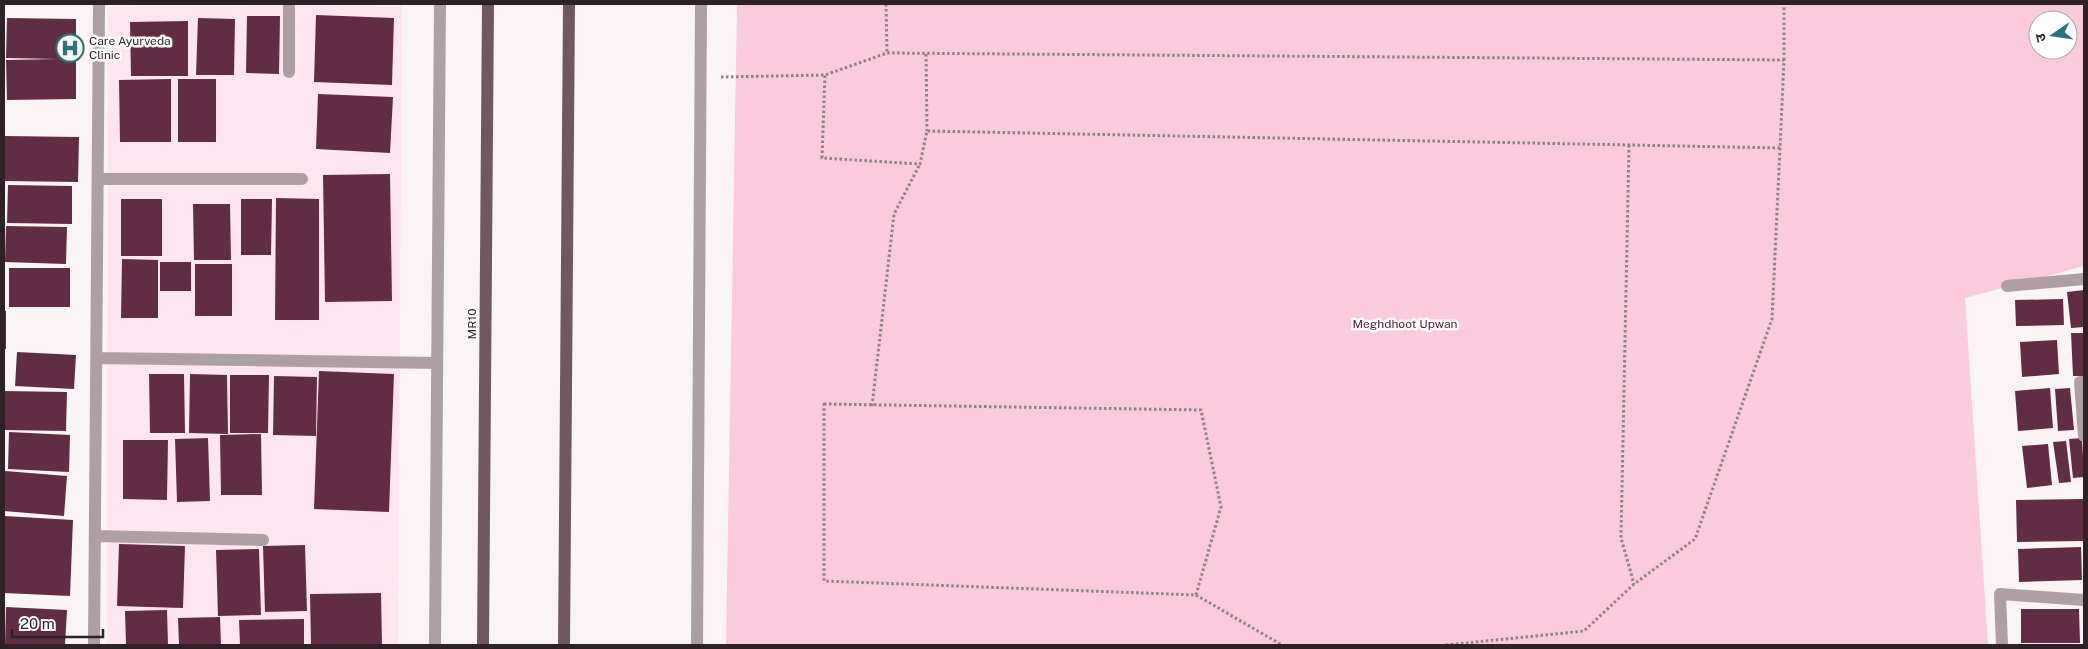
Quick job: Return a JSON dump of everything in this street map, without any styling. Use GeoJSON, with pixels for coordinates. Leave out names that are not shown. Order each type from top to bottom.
{"type":"FeatureCollection","features":[{"type":"Feature","properties":{"kind":"main road","name":"MR10"},"geometry":{"type":"LineString","coordinates":[[483,645],[488,4]]}},
{"type":"Feature","properties":{"kind":"main road"},"geometry":{"type":"LineString","coordinates":[[564,645],[569,4]]}},
{"type":"Feature","properties":{"kind":"street"},"geometry":{"type":"LineString","coordinates":[[94,645],[99,4]]}},
{"type":"Feature","properties":{"kind":"street"},"geometry":{"type":"LineString","coordinates":[[289,4],[289,72]]}},
{"type":"Feature","properties":{"kind":"street"},"geometry":{"type":"LineString","coordinates":[[435,645],[440,4]]}},
{"type":"Feature","properties":{"kind":"street"},"geometry":{"type":"LineString","coordinates":[[697,645],[701,4]]}},
{"type":"Feature","properties":{"kind":"street"},"geometry":{"type":"LineString","coordinates":[[98,179],[302,179]]}},
{"type":"Feature","properties":{"kind":"street"},"geometry":{"type":"LineString","coordinates":[[2007,286],[2084,279]]}},
{"type":"Feature","properties":{"kind":"street"},"geometry":{"type":"LineString","coordinates":[[97,358],[437,363]]}},
{"type":"Feature","properties":{"kind":"street"},"geometry":{"type":"LineString","coordinates":[[2084,382],[2080,382],[2084,436]]}},
{"type":"Feature","properties":{"kind":"street"},"geometry":{"type":"LineString","coordinates":[[95,536],[263,540]]}},
{"type":"Feature","properties":{"kind":"street"},"geometry":{"type":"LineString","coordinates":[[2002,645],[2000,594],[2084,600]]}},
{"type":"Feature","properties":{"kind":"path"},"geometry":{"type":"LineString","coordinates":[[886,4],[886,53]]}},
{"type":"Feature","properties":{"kind":"path"},"geometry":{"type":"LineString","coordinates":[[1446,645],[1584,631],[1634,584],[1695,539],[1772,319],[1784,60],[1784,4]]}},
{"type":"Feature","properties":{"kind":"path"},"geometry":{"type":"LineString","coordinates":[[700,78],[825,75],[886,53],[1784,60]]}},
{"type":"Feature","properties":{"kind":"path"},"geometry":{"type":"LineString","coordinates":[[872,406],[894,214],[920,164],[927,131],[926,54]]}},
{"type":"Feature","properties":{"kind":"path"},"geometry":{"type":"LineString","coordinates":[[825,75],[822,158],[920,164]]}},
{"type":"Feature","properties":{"kind":"path"},"geometry":{"type":"LineString","coordinates":[[927,131],[1780,148]]}},
{"type":"Feature","properties":{"kind":"path"},"geometry":{"type":"LineString","coordinates":[[1629,145],[1621,538],[1634,584]]}},
{"type":"Feature","properties":{"kind":"path"},"geometry":{"type":"LineString","coordinates":[[1196,595],[1221,507],[1201,410],[824,404],[824,581],[1196,595],[1282,645]]}},
{"type":"Feature","properties":{"kind":"shaded area"},"geometry":{"type":"Polygon","coordinates":[[[402,5],[398,645],[107,645],[108,7],[402,5]]]}},
{"type":"Feature","properties":{"kind":"green space","name":"Meghdhoot Upwan"},"geometry":{"type":"Polygon","coordinates":[[[737,4],[2084,5],[2084,266],[1965,298],[1988,645],[726,645],[737,4]]]}},
{"type":"Feature","properties":{"kind":"building"},"geometry":{"type":"Polygon","coordinates":[[[316,15],[394,18],[392,85],[314,82],[316,15]]]}},
{"type":"Feature","properties":{"kind":"building"},"geometry":{"type":"Polygon","coordinates":[[[247,16],[280,16],[279,74],[246,73],[247,16]]]}},
{"type":"Feature","properties":{"kind":"building"},"geometry":{"type":"Polygon","coordinates":[[[7,18],[76,19],[76,99],[7,100],[6,60],[57,59],[6,58],[7,18]]]}},
{"type":"Feature","properties":{"kind":"building"},"geometry":{"type":"Polygon","coordinates":[[[198,18],[235,19],[234,75],[196,75],[198,18]]]}},
{"type":"Feature","properties":{"kind":"building"},"geometry":{"type":"Polygon","coordinates":[[[188,21],[188,76],[131,76],[130,22],[188,21]]]}},
{"type":"Feature","properties":{"kind":"building"},"geometry":{"type":"Polygon","coordinates":[[[171,79],[171,142],[120,142],[119,80],[171,79]]]}},
{"type":"Feature","properties":{"kind":"building"},"geometry":{"type":"Polygon","coordinates":[[[178,79],[216,79],[216,142],[178,142],[178,79]]]}},
{"type":"Feature","properties":{"kind":"building"},"geometry":{"type":"Polygon","coordinates":[[[318,94],[393,97],[390,153],[316,149],[318,94]]]}},
{"type":"Feature","properties":{"kind":"building"},"geometry":{"type":"Polygon","coordinates":[[[4,136],[79,137],[78,182],[4,181],[4,136]]]}},
{"type":"Feature","properties":{"kind":"building"},"geometry":{"type":"Polygon","coordinates":[[[390,174],[392,301],[325,302],[323,175],[390,174]]]}},
{"type":"Feature","properties":{"kind":"building"},"geometry":{"type":"Polygon","coordinates":[[[8,185],[72,186],[72,224],[7,223],[8,185]]]}},
{"type":"Feature","properties":{"kind":"building"},"geometry":{"type":"Polygon","coordinates":[[[276,198],[319,199],[319,320],[275,320],[276,198]]]}},
{"type":"Feature","properties":{"kind":"building"},"geometry":{"type":"Polygon","coordinates":[[[121,199],[162,199],[162,256],[121,256],[121,199]]]}},
{"type":"Feature","properties":{"kind":"building"},"geometry":{"type":"Polygon","coordinates":[[[241,199],[272,199],[271,255],[241,255],[241,199]]]}},
{"type":"Feature","properties":{"kind":"building"},"geometry":{"type":"Polygon","coordinates":[[[193,204],[230,204],[231,260],[194,260],[193,204]]]}},
{"type":"Feature","properties":{"kind":"building"},"geometry":{"type":"Polygon","coordinates":[[[6,226],[67,227],[66,264],[5,262],[6,226]]]}},
{"type":"Feature","properties":{"kind":"building"},"geometry":{"type":"Polygon","coordinates":[[[122,259],[158,260],[158,318],[121,318],[122,259]]]}},
{"type":"Feature","properties":{"kind":"building"},"geometry":{"type":"Polygon","coordinates":[[[160,262],[191,262],[191,291],[160,291],[160,262]]]}},
{"type":"Feature","properties":{"kind":"building"},"geometry":{"type":"Polygon","coordinates":[[[195,264],[232,264],[232,316],[195,316],[195,264]]]}},
{"type":"Feature","properties":{"kind":"building"},"geometry":{"type":"Polygon","coordinates":[[[9,268],[70,268],[70,307],[9,307],[9,268]]]}},
{"type":"Feature","properties":{"kind":"building"},"geometry":{"type":"Polygon","coordinates":[[[2084,290],[2084,327],[2071,328],[2067,292],[2084,290]]]}},
{"type":"Feature","properties":{"kind":"building"},"geometry":{"type":"Polygon","coordinates":[[[2063,299],[2064,325],[2016,326],[2015,300],[2063,299]]]}},
{"type":"Feature","properties":{"kind":"building"},"geometry":{"type":"Polygon","coordinates":[[[4,311],[6,311],[6,349],[4,349],[4,311]]]}},
{"type":"Feature","properties":{"kind":"building"},"geometry":{"type":"Polygon","coordinates":[[[2071,333],[2084,333],[2084,376],[2073,376],[2071,333]]]}},
{"type":"Feature","properties":{"kind":"building"},"geometry":{"type":"Polygon","coordinates":[[[2057,340],[2059,374],[2022,377],[2020,342],[2057,340]]]}},
{"type":"Feature","properties":{"kind":"building"},"geometry":{"type":"Polygon","coordinates":[[[17,352],[76,355],[74,389],[15,386],[17,352]]]}},
{"type":"Feature","properties":{"kind":"building"},"geometry":{"type":"Polygon","coordinates":[[[319,371],[394,374],[389,512],[314,509],[319,371]]]}},
{"type":"Feature","properties":{"kind":"building"},"geometry":{"type":"Polygon","coordinates":[[[149,374],[184,374],[185,433],[150,433],[149,374]]]}},
{"type":"Feature","properties":{"kind":"building"},"geometry":{"type":"Polygon","coordinates":[[[190,374],[227,375],[228,434],[189,433],[190,374]]]}},
{"type":"Feature","properties":{"kind":"building"},"geometry":{"type":"Polygon","coordinates":[[[230,375],[269,375],[268,433],[230,433],[230,375]]]}},
{"type":"Feature","properties":{"kind":"building"},"geometry":{"type":"Polygon","coordinates":[[[274,376],[317,377],[316,436],[273,435],[274,376]]]}},
{"type":"Feature","properties":{"kind":"building"},"geometry":{"type":"Polygon","coordinates":[[[2050,388],[2053,428],[2018,431],[2015,391],[2050,388]]]}},
{"type":"Feature","properties":{"kind":"building"},"geometry":{"type":"Polygon","coordinates":[[[2070,388],[2074,430],[2058,431],[2055,389],[2070,388]]]}},
{"type":"Feature","properties":{"kind":"building"},"geometry":{"type":"Polygon","coordinates":[[[4,391],[67,392],[66,431],[4,430],[4,391]]]}},
{"type":"Feature","properties":{"kind":"building"},"geometry":{"type":"Polygon","coordinates":[[[9,432],[70,435],[69,472],[8,469],[9,432]]]}},
{"type":"Feature","properties":{"kind":"building"},"geometry":{"type":"Polygon","coordinates":[[[261,434],[262,495],[221,495],[220,435],[261,434]]]}},
{"type":"Feature","properties":{"kind":"building"},"geometry":{"type":"Polygon","coordinates":[[[208,438],[210,501],[177,502],[175,439],[208,438]]]}},
{"type":"Feature","properties":{"kind":"building"},"geometry":{"type":"Polygon","coordinates":[[[2082,438],[2084,477],[2073,478],[2069,439],[2082,438]]]}},
{"type":"Feature","properties":{"kind":"building"},"geometry":{"type":"Polygon","coordinates":[[[123,440],[168,440],[167,500],[123,499],[123,440]]]}},
{"type":"Feature","properties":{"kind":"building"},"geometry":{"type":"Polygon","coordinates":[[[2066,441],[2071,482],[2059,483],[2053,442],[2066,441]]]}},
{"type":"Feature","properties":{"kind":"building"},"geometry":{"type":"Polygon","coordinates":[[[2048,444],[2052,485],[2027,488],[2022,446],[2048,444]]]}},
{"type":"Feature","properties":{"kind":"building"},"geometry":{"type":"Polygon","coordinates":[[[5,471],[67,476],[64,516],[4,511],[5,471]]]}},
{"type":"Feature","properties":{"kind":"building"},"geometry":{"type":"Polygon","coordinates":[[[2083,499],[2083,541],[2017,542],[2016,500],[2083,499]]]}},
{"type":"Feature","properties":{"kind":"building"},"geometry":{"type":"Polygon","coordinates":[[[4,516],[73,520],[70,596],[4,593],[4,516]]]}},
{"type":"Feature","properties":{"kind":"building"},"geometry":{"type":"Polygon","coordinates":[[[119,544],[185,546],[183,608],[117,606],[119,544]]]}},
{"type":"Feature","properties":{"kind":"building"},"geometry":{"type":"Polygon","coordinates":[[[305,545],[307,611],[265,612],[263,546],[305,545]]]}},
{"type":"Feature","properties":{"kind":"building"},"geometry":{"type":"Polygon","coordinates":[[[2081,547],[2082,580],[2019,582],[2018,549],[2081,547]]]}},
{"type":"Feature","properties":{"kind":"building"},"geometry":{"type":"Polygon","coordinates":[[[259,549],[261,615],[218,616],[216,550],[259,549]]]}},
{"type":"Feature","properties":{"kind":"building"},"geometry":{"type":"Polygon","coordinates":[[[381,593],[382,645],[311,645],[310,594],[381,593]]]}},
{"type":"Feature","properties":{"kind":"building"},"geometry":{"type":"Polygon","coordinates":[[[6,607],[67,610],[65,645],[5,645],[6,607]]]}},
{"type":"Feature","properties":{"kind":"building"},"geometry":{"type":"Polygon","coordinates":[[[2021,609],[2079,609],[2080,643],[2021,643],[2021,609]]]}},
{"type":"Feature","properties":{"kind":"building"},"geometry":{"type":"Polygon","coordinates":[[[167,610],[168,645],[126,645],[125,611],[167,610]]]}},
{"type":"Feature","properties":{"kind":"building"},"geometry":{"type":"Polygon","coordinates":[[[220,617],[221,645],[179,645],[178,618],[220,617]]]}},
{"type":"Feature","properties":{"kind":"building"},"geometry":{"type":"Polygon","coordinates":[[[304,619],[304,645],[240,645],[239,620],[304,619]]]}},
{"type":"Feature","properties":{"kind":"place","name":"Care Ayurveda Clinic"},"geometry":{"type":"Point","coordinates":[70,48]}}]}
